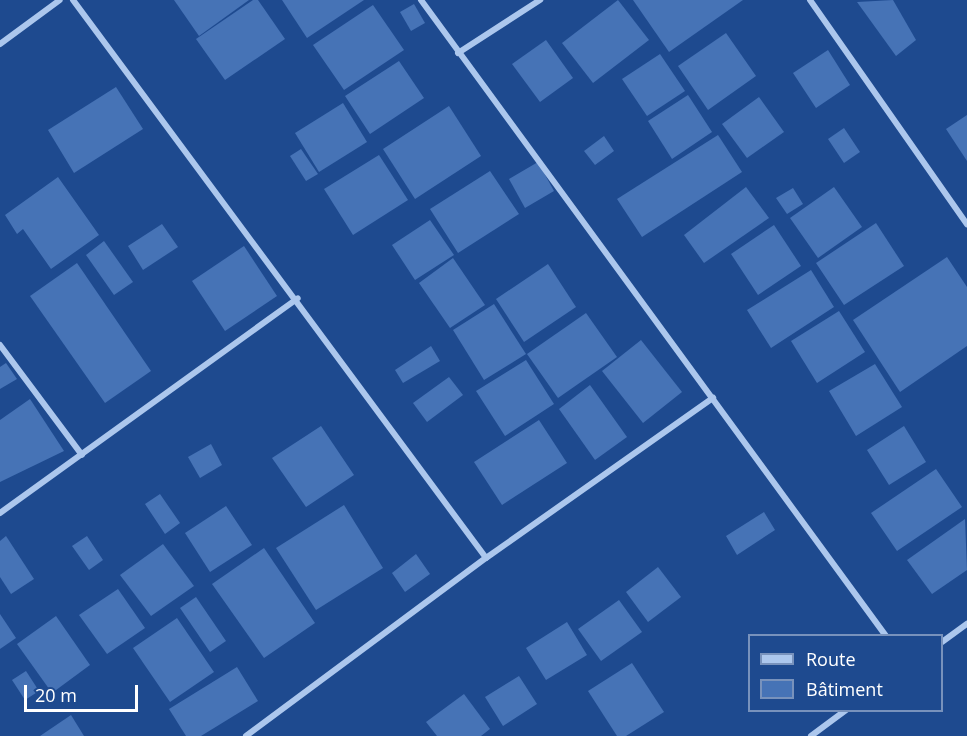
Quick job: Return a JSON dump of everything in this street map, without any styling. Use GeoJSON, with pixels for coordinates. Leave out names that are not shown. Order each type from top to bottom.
{"type":"FeatureCollection","features":[{"type":"Feature","properties":{"kind":"street"},"geometry":{"type":"LineString","coordinates":[[0,44],[60,0]]}},
{"type":"Feature","properties":{"kind":"street"},"geometry":{"type":"LineString","coordinates":[[73,0],[298,298],[486,558]]}},
{"type":"Feature","properties":{"kind":"street"},"geometry":{"type":"LineString","coordinates":[[421,0],[884,634]]}},
{"type":"Feature","properties":{"kind":"street"},"geometry":{"type":"LineString","coordinates":[[458,53],[540,0]]}},
{"type":"Feature","properties":{"kind":"street"},"geometry":{"type":"LineString","coordinates":[[810,0],[967,224]]}},
{"type":"Feature","properties":{"kind":"street"},"geometry":{"type":"LineString","coordinates":[[0,513],[298,298]]}},
{"type":"Feature","properties":{"kind":"street"},"geometry":{"type":"LineString","coordinates":[[0,345],[82,455]]}},
{"type":"Feature","properties":{"kind":"street"},"geometry":{"type":"LineString","coordinates":[[246,736],[486,558],[713,398]]}},
{"type":"Feature","properties":{"kind":"street"},"geometry":{"type":"LineString","coordinates":[[943,641],[967,624]]}},
{"type":"Feature","properties":{"kind":"street"},"geometry":{"type":"LineString","coordinates":[[811,736],[845,712]]}},
{"type":"Feature","properties":{"kind":"building"},"geometry":{"type":"Polygon","coordinates":[[[174,0],[249,0],[199,36],[174,0]]]}},
{"type":"Feature","properties":{"kind":"building"},"geometry":{"type":"Polygon","coordinates":[[[253,0],[258,0],[285,39],[225,80],[196,39],[253,0]]]}},
{"type":"Feature","properties":{"kind":"building"},"geometry":{"type":"Polygon","coordinates":[[[282,0],[364,0],[307,38],[282,0]]]}},
{"type":"Feature","properties":{"kind":"building"},"geometry":{"type":"Polygon","coordinates":[[[618,0],[649,40],[593,83],[562,43],[618,0]]]}},
{"type":"Feature","properties":{"kind":"building"},"geometry":{"type":"Polygon","coordinates":[[[633,0],[743,0],[669,52],[633,0]]]}},
{"type":"Feature","properties":{"kind":"building"},"geometry":{"type":"Polygon","coordinates":[[[893,0],[916,40],[896,56],[857,2],[893,0]]]}},
{"type":"Feature","properties":{"kind":"building"},"geometry":{"type":"Polygon","coordinates":[[[414,4],[425,23],[411,31],[400,12],[414,4]]]}},
{"type":"Feature","properties":{"kind":"building"},"geometry":{"type":"Polygon","coordinates":[[[373,5],[404,50],[344,90],[313,45],[373,5]]]}},
{"type":"Feature","properties":{"kind":"building"},"geometry":{"type":"Polygon","coordinates":[[[726,33],[756,76],[708,110],[678,66],[726,33]]]}},
{"type":"Feature","properties":{"kind":"building"},"geometry":{"type":"Polygon","coordinates":[[[546,40],[573,78],[540,102],[512,64],[546,40]]]}},
{"type":"Feature","properties":{"kind":"building"},"geometry":{"type":"Polygon","coordinates":[[[828,50],[850,85],[816,108],[793,73],[828,50]]]}},
{"type":"Feature","properties":{"kind":"building"},"geometry":{"type":"Polygon","coordinates":[[[660,54],[685,91],[647,116],[622,79],[660,54]]]}},
{"type":"Feature","properties":{"kind":"building"},"geometry":{"type":"Polygon","coordinates":[[[399,61],[424,98],[370,134],[345,96],[399,61]]]}},
{"type":"Feature","properties":{"kind":"building"},"geometry":{"type":"Polygon","coordinates":[[[116,87],[143,129],[74,173],[48,130],[116,87]]]}},
{"type":"Feature","properties":{"kind":"building"},"geometry":{"type":"Polygon","coordinates":[[[688,95],[712,132],[672,159],[648,121],[688,95]]]}},
{"type":"Feature","properties":{"kind":"building"},"geometry":{"type":"Polygon","coordinates":[[[759,97],[784,132],[747,158],[722,124],[759,97]]]}},
{"type":"Feature","properties":{"kind":"building"},"geometry":{"type":"Polygon","coordinates":[[[343,103],[367,142],[319,172],[295,133],[343,103]]]}},
{"type":"Feature","properties":{"kind":"building"},"geometry":{"type":"Polygon","coordinates":[[[449,106],[481,156],[415,199],[383,149],[449,106]]]}},
{"type":"Feature","properties":{"kind":"building"},"geometry":{"type":"Polygon","coordinates":[[[967,115],[967,161],[946,129],[967,115]]]}},
{"type":"Feature","properties":{"kind":"building"},"geometry":{"type":"Polygon","coordinates":[[[844,128],[860,152],[844,163],[828,139],[844,128]]]}},
{"type":"Feature","properties":{"kind":"building"},"geometry":{"type":"Polygon","coordinates":[[[718,135],[742,172],[642,237],[617,199],[718,135]]]}},
{"type":"Feature","properties":{"kind":"building"},"geometry":{"type":"Polygon","coordinates":[[[604,136],[614,151],[595,165],[584,151],[604,136]]]}},
{"type":"Feature","properties":{"kind":"building"},"geometry":{"type":"Polygon","coordinates":[[[301,149],[318,174],[306,181],[290,156],[301,149]]]}},
{"type":"Feature","properties":{"kind":"building"},"geometry":{"type":"Polygon","coordinates":[[[379,155],[408,200],[353,235],[324,189],[379,155]]]}},
{"type":"Feature","properties":{"kind":"building"},"geometry":{"type":"Polygon","coordinates":[[[538,162],[554,191],[525,208],[509,179],[538,162]]]}},
{"type":"Feature","properties":{"kind":"building"},"geometry":{"type":"Polygon","coordinates":[[[490,171],[519,214],[458,253],[430,209],[490,171]]]}},
{"type":"Feature","properties":{"kind":"building"},"geometry":{"type":"Polygon","coordinates":[[[58,177],[99,235],[51,269],[23,229],[17,234],[5,215],[58,177]]]}},
{"type":"Feature","properties":{"kind":"building"},"geometry":{"type":"Polygon","coordinates":[[[746,187],[769,218],[704,263],[684,235],[746,187]]]}},
{"type":"Feature","properties":{"kind":"building"},"geometry":{"type":"Polygon","coordinates":[[[834,187],[862,227],[818,258],[790,218],[834,187]]]}},
{"type":"Feature","properties":{"kind":"building"},"geometry":{"type":"Polygon","coordinates":[[[793,188],[803,204],[787,214],[776,198],[793,188]]]}},
{"type":"Feature","properties":{"kind":"building"},"geometry":{"type":"Polygon","coordinates":[[[430,220],[454,255],[415,280],[392,245],[430,220]]]}},
{"type":"Feature","properties":{"kind":"building"},"geometry":{"type":"Polygon","coordinates":[[[876,223],[904,266],[844,305],[816,263],[876,223]]]}},
{"type":"Feature","properties":{"kind":"building"},"geometry":{"type":"Polygon","coordinates":[[[162,224],[178,247],[143,270],[128,246],[162,224]]]}},
{"type":"Feature","properties":{"kind":"building"},"geometry":{"type":"Polygon","coordinates":[[[774,225],[801,266],[758,295],[731,254],[774,225]]]}},
{"type":"Feature","properties":{"kind":"building"},"geometry":{"type":"Polygon","coordinates":[[[104,241],[133,282],[114,295],[86,255],[104,241]]]}},
{"type":"Feature","properties":{"kind":"building"},"geometry":{"type":"Polygon","coordinates":[[[244,246],[277,296],[225,331],[192,281],[244,246]]]}},
{"type":"Feature","properties":{"kind":"building"},"geometry":{"type":"Polygon","coordinates":[[[947,257],[967,287],[967,346],[900,392],[853,320],[947,257]]]}},
{"type":"Feature","properties":{"kind":"building"},"geometry":{"type":"Polygon","coordinates":[[[453,258],[485,305],[450,328],[419,283],[453,258]]]}},
{"type":"Feature","properties":{"kind":"building"},"geometry":{"type":"Polygon","coordinates":[[[77,263],[151,371],[105,403],[30,296],[77,263]]]}},
{"type":"Feature","properties":{"kind":"building"},"geometry":{"type":"Polygon","coordinates":[[[548,264],[576,307],[524,342],[496,299],[548,264]]]}},
{"type":"Feature","properties":{"kind":"building"},"geometry":{"type":"Polygon","coordinates":[[[811,270],[834,307],[771,348],[747,310],[811,270]]]}},
{"type":"Feature","properties":{"kind":"building"},"geometry":{"type":"Polygon","coordinates":[[[494,304],[526,354],[484,380],[453,330],[494,304]]]}},
{"type":"Feature","properties":{"kind":"building"},"geometry":{"type":"Polygon","coordinates":[[[839,311],[865,352],[817,383],[791,341],[839,311]]]}},
{"type":"Feature","properties":{"kind":"building"},"geometry":{"type":"Polygon","coordinates":[[[586,313],[617,357],[558,398],[527,354],[586,313]]]}},
{"type":"Feature","properties":{"kind":"building"},"geometry":{"type":"Polygon","coordinates":[[[641,340],[682,392],[643,423],[602,371],[641,340]]]}},
{"type":"Feature","properties":{"kind":"building"},"geometry":{"type":"Polygon","coordinates":[[[431,346],[440,361],[403,383],[395,370],[431,346]]]}},
{"type":"Feature","properties":{"kind":"building"},"geometry":{"type":"Polygon","coordinates":[[[526,360],[554,404],[505,436],[476,391],[526,360]]]}},
{"type":"Feature","properties":{"kind":"building"},"geometry":{"type":"Polygon","coordinates":[[[6,363],[17,379],[0,389],[0,367],[6,363]]]}},
{"type":"Feature","properties":{"kind":"building"},"geometry":{"type":"Polygon","coordinates":[[[875,364],[902,407],[856,436],[829,391],[875,364]]]}},
{"type":"Feature","properties":{"kind":"building"},"geometry":{"type":"Polygon","coordinates":[[[449,377],[463,395],[427,422],[413,403],[449,377]]]}},
{"type":"Feature","properties":{"kind":"building"},"geometry":{"type":"Polygon","coordinates":[[[590,385],[627,437],[595,460],[559,409],[590,385]]]}},
{"type":"Feature","properties":{"kind":"building"},"geometry":{"type":"Polygon","coordinates":[[[30,399],[64,451],[0,482],[0,420],[30,399]]]}},
{"type":"Feature","properties":{"kind":"building"},"geometry":{"type":"Polygon","coordinates":[[[539,420],[567,463],[502,505],[474,462],[539,420]]]}},
{"type":"Feature","properties":{"kind":"building"},"geometry":{"type":"Polygon","coordinates":[[[321,426],[354,475],[306,507],[272,458],[321,426]]]}},
{"type":"Feature","properties":{"kind":"building"},"geometry":{"type":"Polygon","coordinates":[[[904,426],[926,462],[889,485],[867,450],[904,426]]]}},
{"type":"Feature","properties":{"kind":"building"},"geometry":{"type":"Polygon","coordinates":[[[211,444],[222,465],[200,478],[188,457],[211,444]]]}},
{"type":"Feature","properties":{"kind":"building"},"geometry":{"type":"Polygon","coordinates":[[[936,469],[962,507],[897,551],[871,513],[936,469]]]}},
{"type":"Feature","properties":{"kind":"building"},"geometry":{"type":"Polygon","coordinates":[[[160,494],[180,523],[165,534],[145,504],[160,494]]]}},
{"type":"Feature","properties":{"kind":"building"},"geometry":{"type":"Polygon","coordinates":[[[344,505],[383,568],[316,610],[276,548],[344,505]]]}},
{"type":"Feature","properties":{"kind":"building"},"geometry":{"type":"Polygon","coordinates":[[[226,506],[252,545],[210,572],[185,533],[226,506]]]}},
{"type":"Feature","properties":{"kind":"building"},"geometry":{"type":"Polygon","coordinates":[[[764,512],[775,530],[737,555],[726,536],[764,512]]]}},
{"type":"Feature","properties":{"kind":"building"},"geometry":{"type":"Polygon","coordinates":[[[965,519],[967,570],[932,594],[907,560],[965,519]]]}},
{"type":"Feature","properties":{"kind":"building"},"geometry":{"type":"Polygon","coordinates":[[[6,536],[34,579],[11,594],[0,577],[0,541],[6,536]]]}},
{"type":"Feature","properties":{"kind":"building"},"geometry":{"type":"Polygon","coordinates":[[[87,536],[103,560],[89,570],[72,546],[87,536]]]}},
{"type":"Feature","properties":{"kind":"building"},"geometry":{"type":"Polygon","coordinates":[[[163,544],[194,586],[151,616],[120,575],[163,544]]]}},
{"type":"Feature","properties":{"kind":"building"},"geometry":{"type":"Polygon","coordinates":[[[264,548],[315,623],[264,658],[212,584],[264,548]]]}},
{"type":"Feature","properties":{"kind":"building"},"geometry":{"type":"Polygon","coordinates":[[[416,554],[430,574],[405,592],[392,573],[416,554]]]}},
{"type":"Feature","properties":{"kind":"building"},"geometry":{"type":"Polygon","coordinates":[[[658,567],[681,597],[648,622],[626,592],[658,567]]]}},
{"type":"Feature","properties":{"kind":"building"},"geometry":{"type":"Polygon","coordinates":[[[118,589],[145,628],[107,654],[79,615],[118,589]]]}},
{"type":"Feature","properties":{"kind":"building"},"geometry":{"type":"Polygon","coordinates":[[[196,597],[226,641],[210,652],[180,608],[196,597]]]}},
{"type":"Feature","properties":{"kind":"building"},"geometry":{"type":"Polygon","coordinates":[[[619,600],[642,632],[601,661],[578,629],[619,600]]]}},
{"type":"Feature","properties":{"kind":"building"},"geometry":{"type":"Polygon","coordinates":[[[0,614],[16,638],[0,649],[0,614]]]}},
{"type":"Feature","properties":{"kind":"building"},"geometry":{"type":"Polygon","coordinates":[[[56,616],[90,665],[52,693],[17,644],[56,616]]]}},
{"type":"Feature","properties":{"kind":"building"},"geometry":{"type":"Polygon","coordinates":[[[177,618],[214,672],[170,702],[133,648],[177,618]]]}},
{"type":"Feature","properties":{"kind":"building"},"geometry":{"type":"Polygon","coordinates":[[[567,622],[587,655],[546,680],[526,648],[567,622]]]}},
{"type":"Feature","properties":{"kind":"building"},"geometry":{"type":"Polygon","coordinates":[[[632,663],[664,712],[626,736],[617,736],[588,691],[632,663]]]}},
{"type":"Feature","properties":{"kind":"building"},"geometry":{"type":"Polygon","coordinates":[[[237,667],[258,701],[201,736],[186,736],[169,709],[237,667]]]}},
{"type":"Feature","properties":{"kind":"building"},"geometry":{"type":"Polygon","coordinates":[[[26,671],[39,691],[25,700],[12,680],[26,671]]]}},
{"type":"Feature","properties":{"kind":"building"},"geometry":{"type":"Polygon","coordinates":[[[519,676],[537,704],[503,726],[485,697],[519,676]]]}},
{"type":"Feature","properties":{"kind":"building"},"geometry":{"type":"Polygon","coordinates":[[[464,694],[490,729],[481,736],[437,736],[426,722],[464,694]]]}},
{"type":"Feature","properties":{"kind":"building"},"geometry":{"type":"Polygon","coordinates":[[[71,715],[84,736],[40,736],[71,715]]]}}]}
